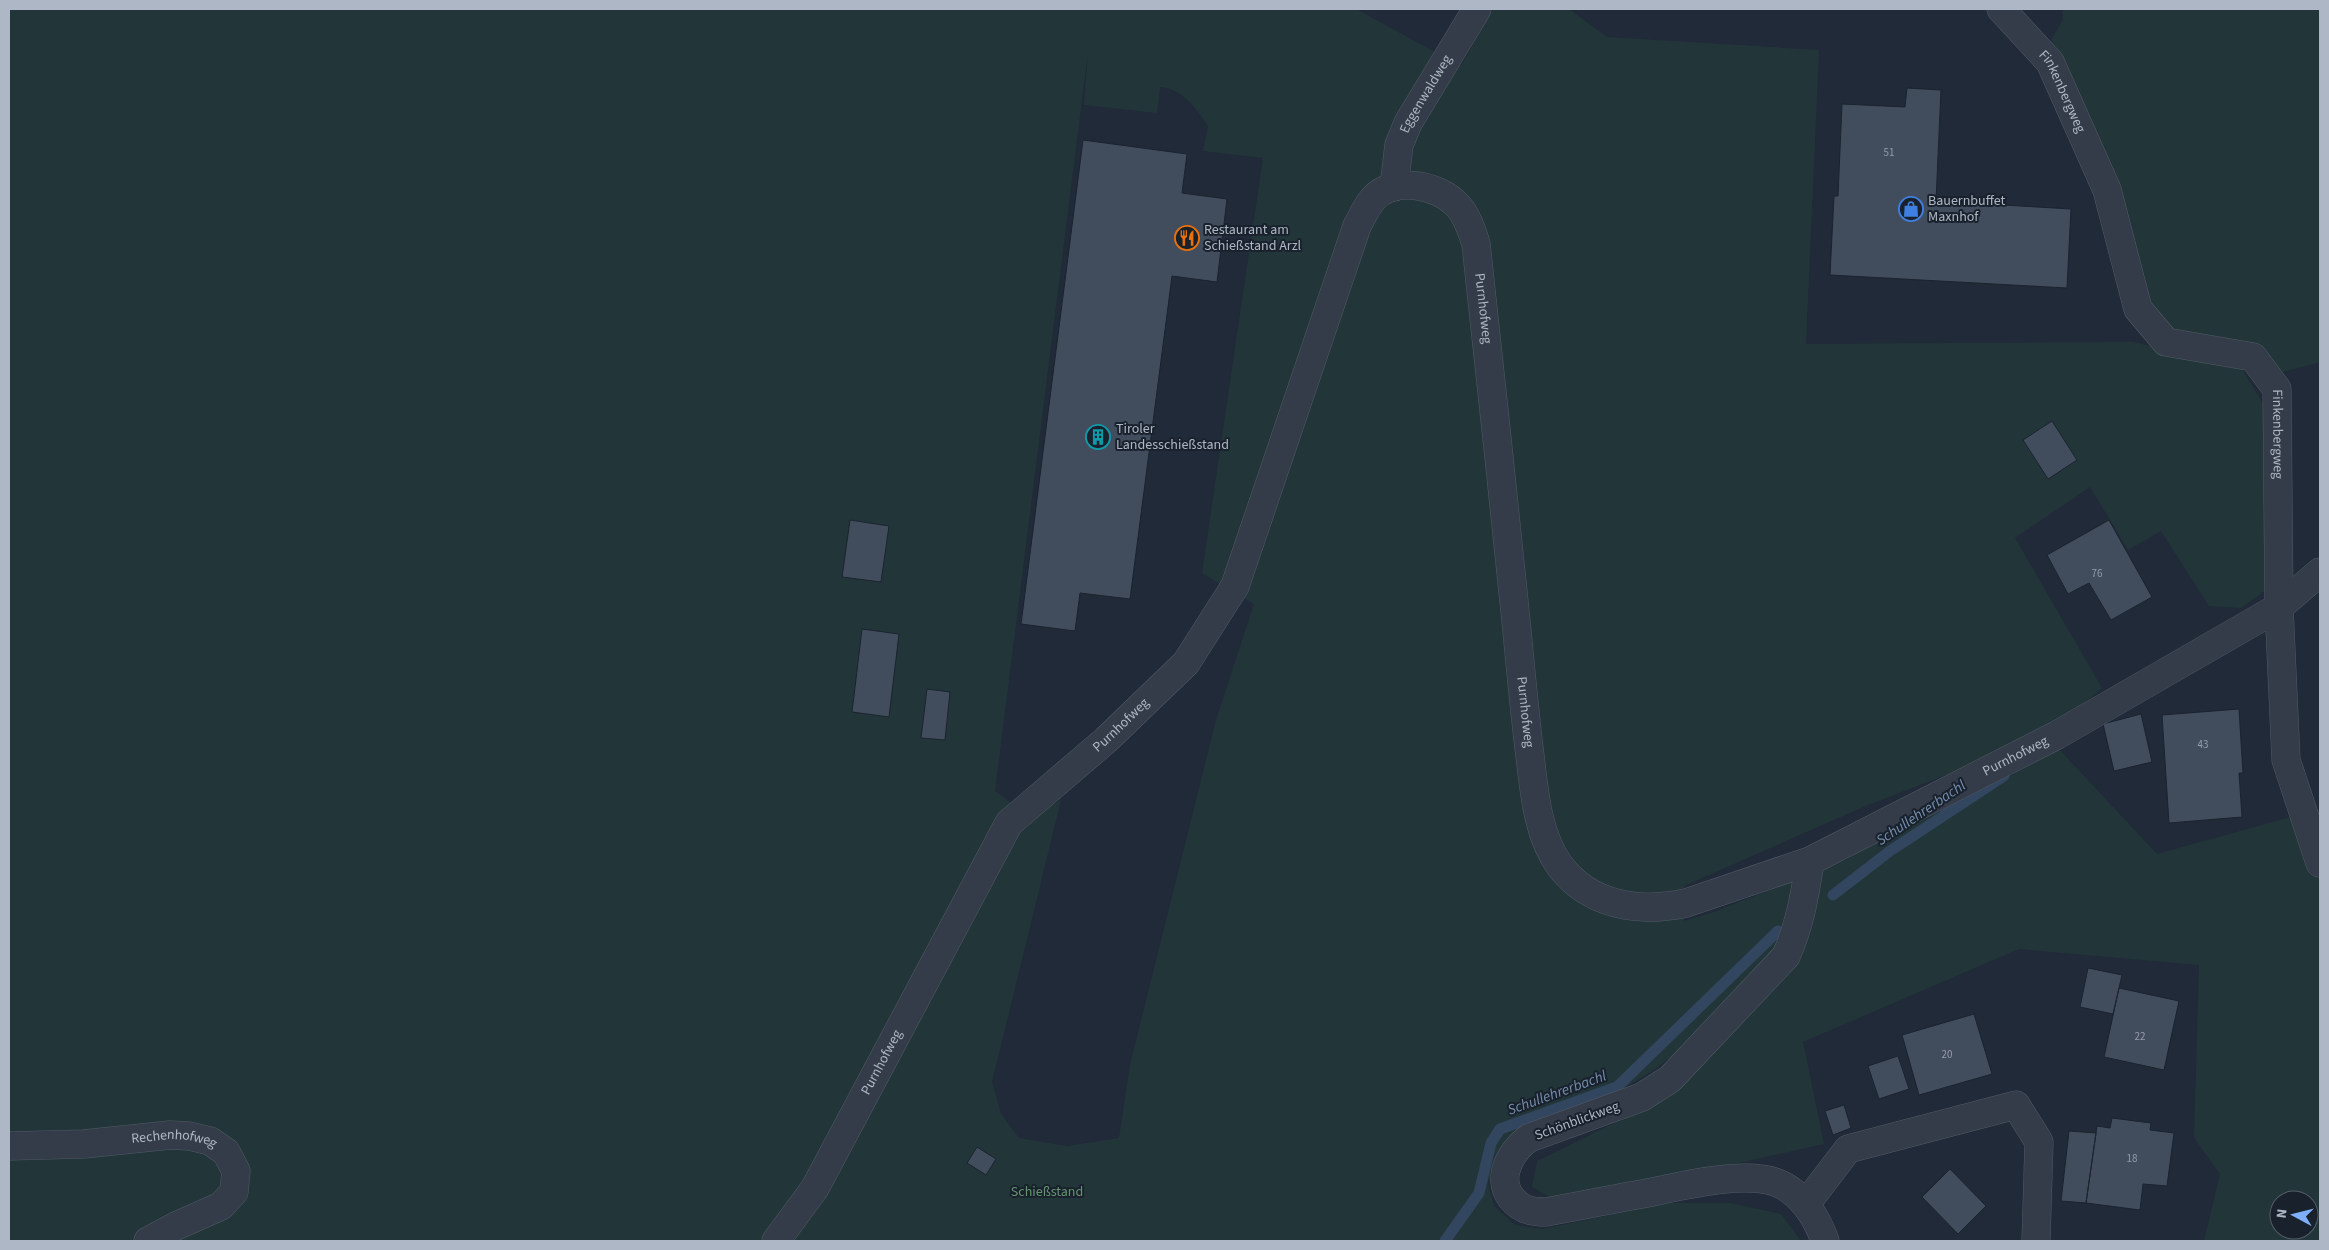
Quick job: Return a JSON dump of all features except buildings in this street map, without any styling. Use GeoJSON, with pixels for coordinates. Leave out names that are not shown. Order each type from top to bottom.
{"type":"FeatureCollection","features":[{"type":"Feature","properties":{"kind":"street","name":"Eggenwaldweg"},"geometry":{"type":"LineString","coordinates":[[1394,187],[1397,152],[1408,122],[1477,9]]}},
{"type":"Feature","properties":{"kind":"street","name":"Finkenbergweg"},"geometry":{"type":"LineString","coordinates":[[2001,9],[2050,62],[2108,190],[2138,309],[2166,342],[2253,357],[2278,389],[2279,607],[2286,760],[2320,863]]}},
{"type":"Feature","properties":{"kind":"street","name":"Purnhofweg"},"geometry":{"type":"LineString","coordinates":[[776,1241],[815,1188],[1008,823],[1106,740],[1186,663],[1234,586],[1358,226],[1374,199],[1394,187],[1412,185],[1431,190],[1446,197],[1457,205],[1464,215],[1476,244],[1534,789],[1540,818],[1550,848],[1560,865],[1576,883],[1601,898],[1627,907],[1653,908],[1686,903],[1810,861],[2056,735],[2279,607],[2320,572]]}},
{"type":"Feature","properties":{"kind":"street","name":"Schönblickweg"},"geometry":{"type":"LineString","coordinates":[[1810,861],[1796,935],[1786,956],[1670,1079],[1642,1097],[1529,1138],[1513,1152],[1505,1171],[1506,1185],[1511,1198],[1521,1207],[1531,1211],[1546,1212],[1693,1184],[1731,1180],[1775,1182],[1806,1204],[1819,1225],[1825,1241]]}},
{"type":"Feature","properties":{"kind":"street"},"geometry":{"type":"LineString","coordinates":[[1806,1204],[1848,1148],[2016,1105],[2038,1142],[2036,1241]]}},
{"type":"Feature","properties":{"kind":"street","name":"Rechenhofweg"},"geometry":{"type":"LineString","coordinates":[[9,1146],[84,1144],[170,1135],[189,1136],[210,1141],[226,1152],[236,1171],[234,1192],[221,1206],[148,1241]]}},
{"type":"Feature","properties":{"kind":"green space","name":"Schießstand"},"geometry":{"type":"Polygon","coordinates":[[[9,9],[1356,9],[1461,66],[1493,9],[1569,9],[1607,37],[1819,50],[1806,344],[2133,342],[2241,367],[2266,409],[2273,585],[2241,608],[2209,606],[2161,531],[2128,550],[2090,487],[2015,538],[2102,688],[2070,715],[1985,760],[1868,805],[1684,886],[1684,921],[1714,912],[1848,859],[1867,844],[2010,776],[2058,748],[2157,854],[2320,809],[2320,1241],[2204,1241],[2220,1174],[2194,1138],[2199,965],[2019,949],[1803,1042],[1824,1144],[1555,1200],[1532,1187],[1537,1161],[1653,1104],[1706,1061],[1700,1034],[1654,1070],[1601,1102],[1527,1125],[1507,1138],[1488,1183],[1494,1206],[1515,1225],[1543,1229],[1667,1203],[1730,1203],[1781,1214],[1801,1241],[9,1241],[9,9]],[[1088,52],[995,791],[1030,816],[1061,800],[992,1082],[1001,1114],[1019,1138],[1067,1146],[1119,1138],[1130,1065],[1216,720],[1254,604],[1202,573],[1263,158],[1203,151],[1208,126],[1188,100],[1168,88],[1160,87],[1157,113],[1084,105],[1088,52]]]}},
{"type":"Feature","properties":{"kind":"green space"},"geometry":{"type":"Polygon","coordinates":[[[2062,9],[2320,9],[2320,362],[2283,372],[2247,346],[2172,333],[2151,310],[2077,98],[2051,41],[2063,19],[2062,9]]]}},
{"type":"Feature","properties":{"kind":"waterway","name":"Schullehrerbachl"},"geometry":{"type":"LineString","coordinates":[[1833,895],[1890,851],[2004,776]]}},
{"type":"Feature","properties":{"kind":"waterway","name":"Schullehrerbachl"},"geometry":{"type":"LineString","coordinates":[[1445,1241],[1479,1193],[1491,1143],[1500,1129],[1617,1087],[1778,931]]}},
{"type":"Feature","properties":{"kind":"place","name":"Bauernbuffet Maxnhof"},"geometry":{"type":"Point","coordinates":[1911,209]}},
{"type":"Feature","properties":{"kind":"place","name":"Restaurant am Schießstand Arzl"},"geometry":{"type":"Point","coordinates":[1187,238]}},
{"type":"Feature","properties":{"kind":"place","name":"Tiroler Landesschießstand"},"geometry":{"type":"Point","coordinates":[1098,437]}}]}
